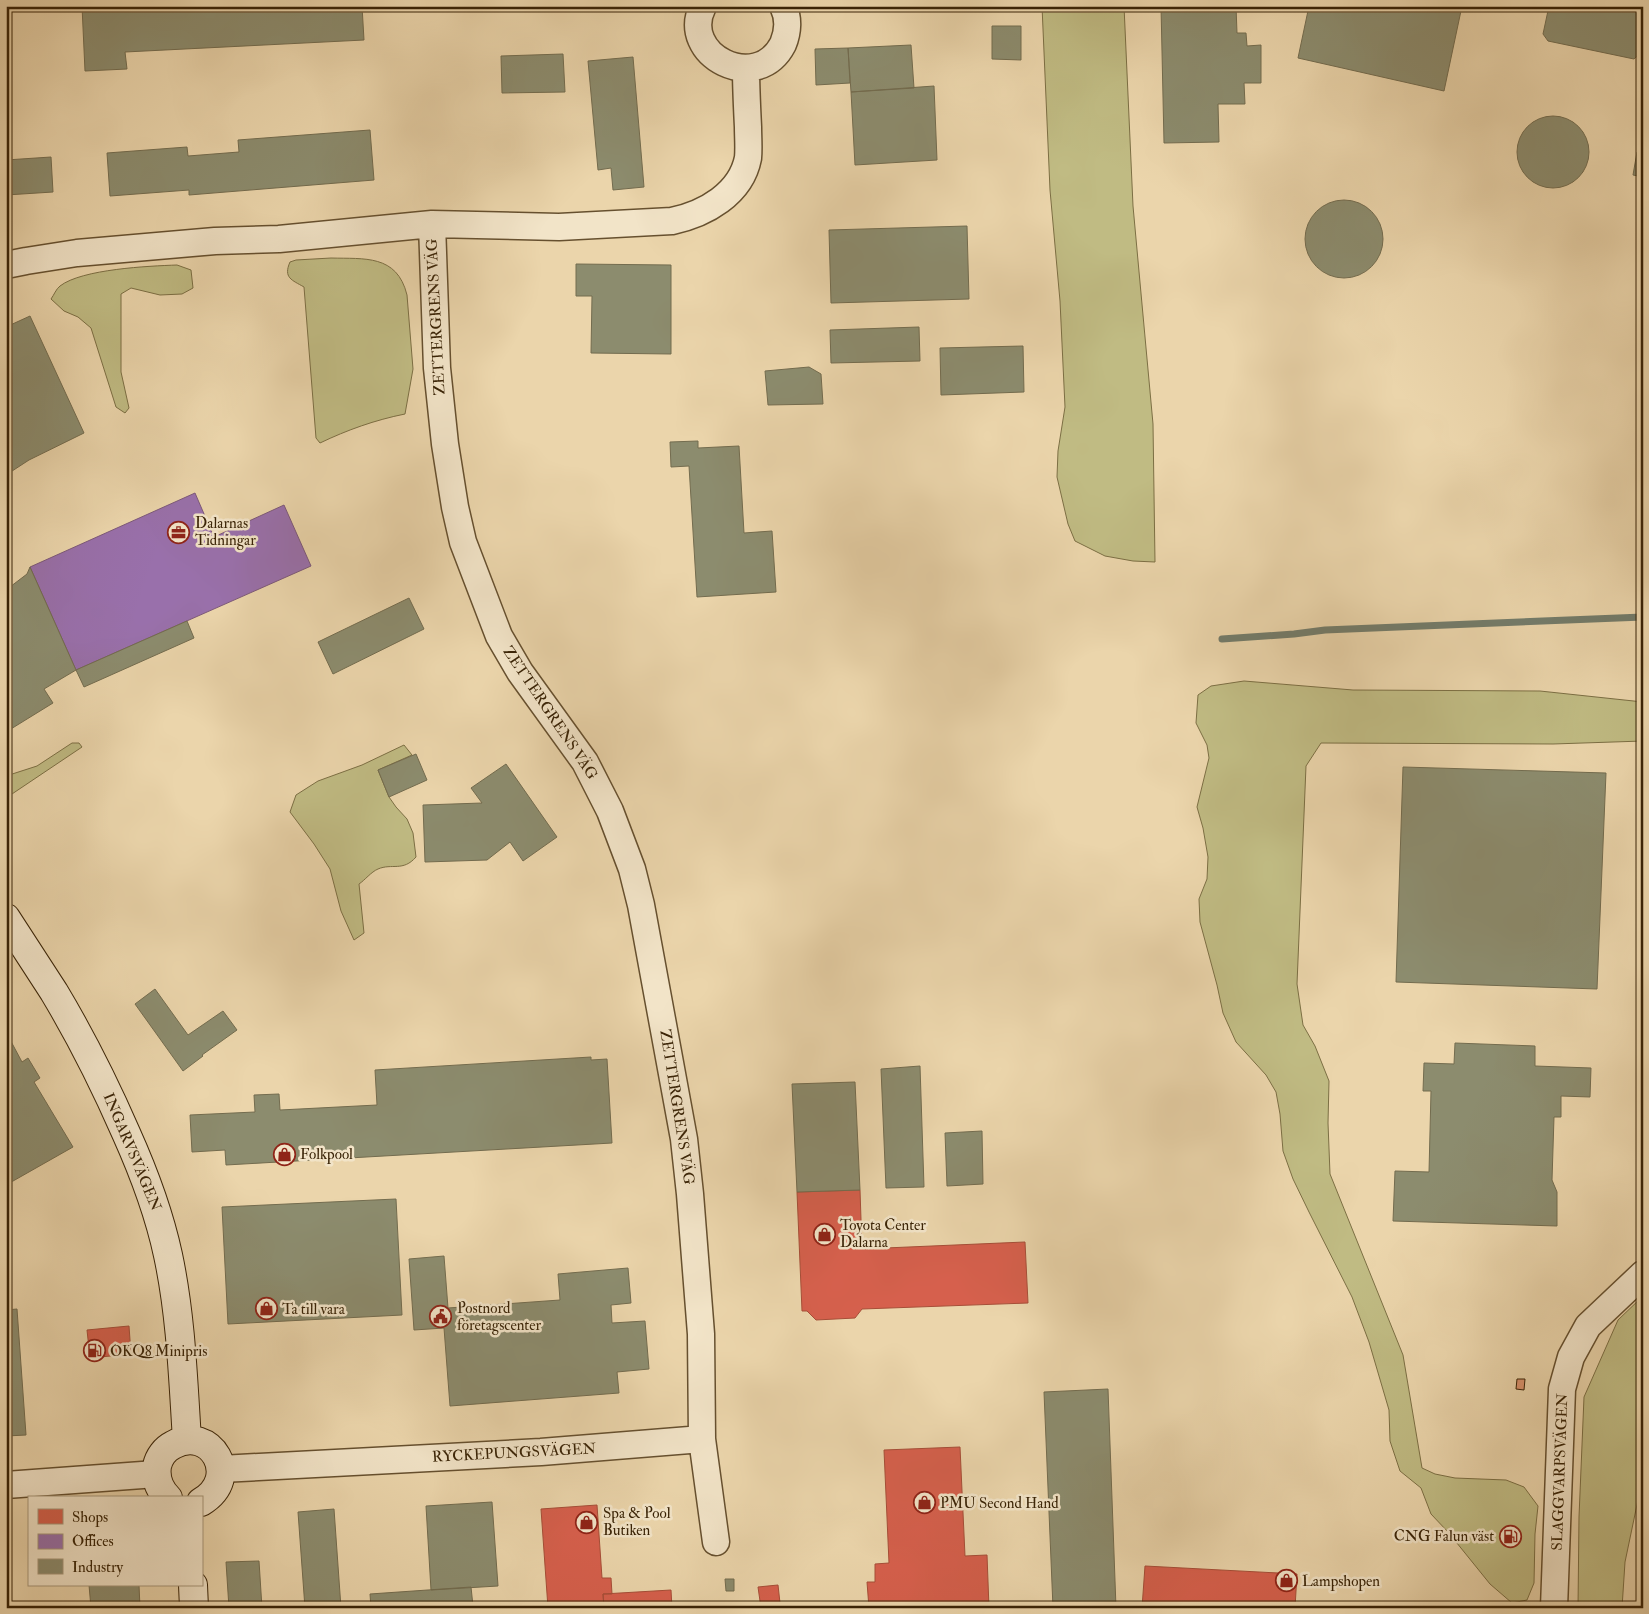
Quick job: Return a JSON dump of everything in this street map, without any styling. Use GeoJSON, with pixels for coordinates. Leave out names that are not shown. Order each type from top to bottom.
{"type":"FeatureCollection","features":[{"type":"Feature","properties":{"kind":"street"},"geometry":{"type":"LineString","coordinates":[[703,6],[699,25],[702,39],[708,51],[719,61],[732,67],[746,68],[759,66],[771,59],[780,49],[786,37],[788,24],[783,6]]}},
{"type":"Feature","properties":{"kind":"street","name":"ZETTERGRENS VÄG"},"geometry":{"type":"LineString","coordinates":[[6,265],[77,253],[215,241],[279,239],[432,224],[559,227],[672,221],[689,217],[702,212],[720,201],[734,187],[743,173],[748,157],[746,68]]}},
{"type":"Feature","properties":{"kind":"street","name":"ZETTERGRENS VÄG"},"geometry":{"type":"LineString","coordinates":[[432,224],[437,368],[445,444],[455,507],[463,542],[499,636],[520,672],[585,762],[610,811],[632,869],[641,905],[684,1138],[701,1334],[702,1439]]}},
{"type":"Feature","properties":{"kind":"street","name":"INGARVSVÄGEN"},"geometry":{"type":"LineString","coordinates":[[6,918],[54,992],[78,1034],[142,1169],[158,1216],[168,1254],[176,1300],[188,1440]]}},
{"type":"Feature","properties":{"kind":"street","name":"SLAGGVARPSVÄGEN"},"geometry":{"type":"LineString","coordinates":[[1554,1608],[1562,1389],[1571,1357],[1588,1326],[1643,1274]]}},
{"type":"Feature","properties":{"kind":"street"},"geometry":{"type":"LineString","coordinates":[[702,1439],[716,1542]]}},
{"type":"Feature","properties":{"kind":"street","name":"RYCKEPUNGSVÄGEN"},"geometry":{"type":"LineString","coordinates":[[221,1469],[541,1452],[702,1439]]}},
{"type":"Feature","properties":{"kind":"street"},"geometry":{"type":"LineString","coordinates":[[166,1496],[160,1488],[156,1474],[158,1464],[168,1447],[177,1442],[188,1440],[210,1448],[216,1454],[221,1469],[220,1480],[216,1489],[210,1497],[202,1501]]}},
{"type":"Feature","properties":{"kind":"street"},"geometry":{"type":"LineString","coordinates":[[6,1485],[156,1474]]}},
{"type":"Feature","properties":{"kind":"street"},"geometry":{"type":"LineString","coordinates":[[193,1586],[194,1608]]}},
{"type":"Feature","properties":{"kind":"shaded area"},"geometry":{"type":"Polygon","coordinates":[[[1042,6],[1124,6],[1133,206],[1153,424],[1155,562],[1133,561],[1105,556],[1075,541],[1068,524],[1057,477],[1058,451],[1065,407],[1060,301],[1050,190],[1042,6]]]}},
{"type":"Feature","properties":{"kind":"shaded area"},"geometry":{"type":"Polygon","coordinates":[[[331,258],[367,259],[387,266],[396,272],[407,295],[413,369],[405,414],[361,426],[320,443],[316,438],[304,287],[290,278],[288,267],[290,262],[296,260],[331,258]]]}},
{"type":"Feature","properties":{"kind":"shaded area"},"geometry":{"type":"Polygon","coordinates":[[[177,265],[191,270],[193,288],[182,294],[160,295],[131,288],[121,294],[121,372],[129,408],[125,413],[116,407],[91,328],[78,317],[64,311],[51,299],[60,286],[70,280],[84,276],[99,272],[177,265]]]}},
{"type":"Feature","properties":{"kind":"shaded area"},"geometry":{"type":"Polygon","coordinates":[[[1244,681],[1353,690],[1540,691],[1643,702],[1643,741],[1553,744],[1321,743],[1306,766],[1297,984],[1303,1025],[1315,1046],[1329,1081],[1330,1174],[1403,1355],[1422,1468],[1435,1474],[1455,1478],[1506,1480],[1524,1487],[1538,1506],[1535,1534],[1534,1583],[1527,1600],[1512,1603],[1490,1584],[1431,1514],[1421,1488],[1400,1471],[1390,1441],[1389,1410],[1369,1342],[1352,1297],[1293,1179],[1283,1151],[1276,1092],[1266,1075],[1236,1042],[1223,1013],[1200,922],[1199,899],[1207,879],[1208,857],[1197,807],[1209,758],[1207,745],[1196,723],[1198,695],[1211,686],[1244,681]]]}},
{"type":"Feature","properties":{"kind":"shaded area"},"geometry":{"type":"Polygon","coordinates":[[[72,743],[79,743],[82,747],[6,798],[6,776],[37,766],[72,743]]]}},
{"type":"Feature","properties":{"kind":"shaded area"},"geometry":{"type":"Polygon","coordinates":[[[404,745],[412,755],[378,770],[389,797],[407,819],[413,833],[416,857],[411,862],[402,866],[378,869],[359,884],[364,933],[354,940],[341,911],[330,869],[290,812],[296,795],[318,781],[362,765],[404,745]]]}},
{"type":"Feature","properties":{"kind":"shaded area"},"geometry":{"type":"Polygon","coordinates":[[[1643,1296],[1643,1476],[1625,1562],[1622,1608],[1578,1608],[1579,1517],[1584,1397],[1618,1320],[1643,1296]]]}},
{"type":"Feature","properties":{"kind":"building: Shops"},"geometry":{"type":"Polygon","coordinates":[[[860,1190],[862,1249],[1025,1242],[1028,1303],[862,1309],[855,1318],[816,1320],[807,1311],[802,1311],[797,1192],[860,1190]]]}},
{"type":"Feature","properties":{"kind":"building: Shops"},"geometry":{"type":"Polygon","coordinates":[[[129,1326],[131,1354],[90,1358],[87,1330],[129,1326]]]}},
{"type":"Feature","properties":{"kind":"building: Shops","name":"PMU Second Hand"},"geometry":{"type":"Polygon","coordinates":[[[960,1447],[965,1556],[987,1555],[989,1608],[869,1608],[867,1582],[875,1582],[875,1564],[889,1563],[884,1450],[960,1447]]]}},
{"type":"Feature","properties":{"kind":"building: Shops"},"geometry":{"type":"Polygon","coordinates":[[[597,1505],[602,1578],[611,1578],[612,1594],[603,1594],[604,1608],[548,1608],[541,1509],[597,1505]]]}},
{"type":"Feature","properties":{"kind":"building: Shops"},"geometry":{"type":"Polygon","coordinates":[[[1145,1566],[1297,1574],[1295,1608],[1142,1608],[1145,1566]]]}},
{"type":"Feature","properties":{"kind":"building: Shops"},"geometry":{"type":"Polygon","coordinates":[[[778,1585],[780,1603],[772,1604],[773,1608],[761,1608],[758,1587],[778,1585]]]}},
{"type":"Feature","properties":{"kind":"building: Shops"},"geometry":{"type":"Polygon","coordinates":[[[671,1590],[672,1608],[604,1608],[603,1594],[671,1590]]]}},
{"type":"Feature","properties":{"kind":"building: Offices"},"geometry":{"type":"Polygon","coordinates":[[[195,493],[214,537],[284,505],[311,566],[76,670],[30,567],[195,493]]]}},
{"type":"Feature","properties":{"kind":"building: Industry"},"geometry":{"type":"Polygon","coordinates":[[[82,6],[362,6],[364,40],[125,52],[127,69],[85,71],[82,6]]]}},
{"type":"Feature","properties":{"kind":"building: Industry"},"geometry":{"type":"Polygon","coordinates":[[[819,6],[892,6],[893,9],[819,11],[819,6]]]}},
{"type":"Feature","properties":{"kind":"building: Industry"},"geometry":{"type":"Polygon","coordinates":[[[916,6],[947,6],[947,10],[916,9],[916,6]]]}},
{"type":"Feature","properties":{"kind":"building: Industry"},"geometry":{"type":"Polygon","coordinates":[[[1161,6],[1236,6],[1237,33],[1246,33],[1247,46],[1261,45],[1261,83],[1244,83],[1245,104],[1218,104],[1219,142],[1164,143],[1161,6]]]}},
{"type":"Feature","properties":{"kind":"building: Industry"},"geometry":{"type":"Polygon","coordinates":[[[1309,6],[1462,6],[1444,91],[1298,58],[1309,6]]]}},
{"type":"Feature","properties":{"kind":"building: Industry"},"geometry":{"type":"Polygon","coordinates":[[[1549,6],[1643,6],[1643,51],[1634,59],[1548,41],[1543,34],[1549,6]]]}},
{"type":"Feature","properties":{"kind":"building: Industry"},"geometry":{"type":"Polygon","coordinates":[[[992,26],[1021,26],[1021,60],[992,59],[992,26]]]}},
{"type":"Feature","properties":{"kind":"building: Industry"},"geometry":{"type":"Polygon","coordinates":[[[911,45],[914,88],[851,92],[848,48],[911,45]]]}},
{"type":"Feature","properties":{"kind":"building: Industry"},"geometry":{"type":"Polygon","coordinates":[[[848,48],[850,83],[816,85],[815,49],[848,48]]]}},
{"type":"Feature","properties":{"kind":"building: Industry"},"geometry":{"type":"Polygon","coordinates":[[[563,54],[565,92],[502,93],[501,56],[563,54]]]}},
{"type":"Feature","properties":{"kind":"building: Industry"},"geometry":{"type":"Polygon","coordinates":[[[633,57],[644,187],[613,190],[611,168],[598,170],[588,61],[633,57]]]}},
{"type":"Feature","properties":{"kind":"building: Industry"},"geometry":{"type":"Polygon","coordinates":[[[934,86],[937,160],[855,165],[851,92],[934,86]]]}},
{"type":"Feature","properties":{"kind":"building: Industry"},"geometry":{"type":"Polygon","coordinates":[[[1553,116],[1573,122],[1583,132],[1589,152],[1583,172],[1573,182],[1553,188],[1533,182],[1523,172],[1517,152],[1523,132],[1533,122],[1553,116]]]}},
{"type":"Feature","properties":{"kind":"building: Industry"},"geometry":{"type":"Polygon","coordinates":[[[370,130],[374,180],[189,195],[189,190],[110,196],[107,153],[187,147],[188,156],[239,152],[238,140],[370,130]]]}},
{"type":"Feature","properties":{"kind":"building: Industry"},"geometry":{"type":"Polygon","coordinates":[[[1637,152],[1643,153],[1643,177],[1633,175],[1637,152]]]}},
{"type":"Feature","properties":{"kind":"building: Industry"},"geometry":{"type":"Polygon","coordinates":[[[51,157],[53,192],[6,195],[6,160],[51,157]]]}},
{"type":"Feature","properties":{"kind":"building: Industry"},"geometry":{"type":"Polygon","coordinates":[[[1344,200],[1359,203],[1372,211],[1380,224],[1383,239],[1380,254],[1372,267],[1359,275],[1344,278],[1329,275],[1316,267],[1308,254],[1305,239],[1308,224],[1316,211],[1329,203],[1344,200]]]}},
{"type":"Feature","properties":{"kind":"building: Industry"},"geometry":{"type":"Polygon","coordinates":[[[967,226],[969,299],[831,303],[829,230],[967,226]]]}},
{"type":"Feature","properties":{"kind":"building: Industry"},"geometry":{"type":"Polygon","coordinates":[[[576,264],[671,265],[671,354],[591,353],[592,296],[576,296],[576,264]]]}},
{"type":"Feature","properties":{"kind":"building: Industry"},"geometry":{"type":"Polygon","coordinates":[[[30,316],[84,433],[29,460],[6,475],[6,327],[30,316]]]}},
{"type":"Feature","properties":{"kind":"building: Industry"},"geometry":{"type":"Polygon","coordinates":[[[919,327],[920,361],[831,363],[830,330],[919,327]]]}},
{"type":"Feature","properties":{"kind":"building: Industry"},"geometry":{"type":"Polygon","coordinates":[[[1023,346],[1024,392],[941,395],[940,348],[1023,346]]]}},
{"type":"Feature","properties":{"kind":"building: Industry"},"geometry":{"type":"Polygon","coordinates":[[[809,367],[821,374],[823,404],[768,405],[765,371],[809,367]]]}},
{"type":"Feature","properties":{"kind":"building: Industry"},"geometry":{"type":"Polygon","coordinates":[[[698,441],[698,448],[739,446],[744,533],[772,531],[776,592],[697,597],[689,466],[671,467],[670,442],[698,441]]]}},
{"type":"Feature","properties":{"kind":"building: Industry"},"geometry":{"type":"Polygon","coordinates":[[[30,567],[76,670],[44,689],[53,703],[6,732],[6,590],[27,574],[30,567]]]}},
{"type":"Feature","properties":{"kind":"building: Industry"},"geometry":{"type":"Polygon","coordinates":[[[409,598],[424,629],[333,674],[318,642],[409,598]]]}},
{"type":"Feature","properties":{"kind":"building: Industry"},"geometry":{"type":"Polygon","coordinates":[[[187,621],[194,638],[84,687],[76,670],[187,621]]]}},
{"type":"Feature","properties":{"kind":"building: Industry"},"geometry":{"type":"Polygon","coordinates":[[[416,754],[427,780],[389,797],[378,770],[416,754]]]}},
{"type":"Feature","properties":{"kind":"building: Industry"},"geometry":{"type":"Polygon","coordinates":[[[506,764],[557,837],[523,861],[510,842],[487,860],[425,862],[423,805],[482,803],[471,788],[506,764]]]}},
{"type":"Feature","properties":{"kind":"building: Industry"},"geometry":{"type":"Polygon","coordinates":[[[1403,767],[1606,773],[1597,989],[1396,982],[1403,767]]]}},
{"type":"Feature","properties":{"kind":"building: Industry"},"geometry":{"type":"Polygon","coordinates":[[[155,989],[188,1035],[223,1011],[237,1030],[183,1071],[135,1004],[155,989]]]}},
{"type":"Feature","properties":{"kind":"building: Industry"},"geometry":{"type":"Polygon","coordinates":[[[6,1032],[22,1062],[28,1058],[40,1078],[34,1082],[73,1147],[6,1185],[6,1032]]]}},
{"type":"Feature","properties":{"kind":"building: Industry"},"geometry":{"type":"Polygon","coordinates":[[[1455,1043],[1535,1046],[1535,1066],[1591,1068],[1590,1097],[1561,1096],[1561,1117],[1554,1117],[1552,1180],[1557,1192],[1557,1226],[1393,1221],[1395,1171],[1429,1172],[1431,1091],[1423,1091],[1424,1063],[1454,1064],[1455,1043]]]}},
{"type":"Feature","properties":{"kind":"building: Industry"},"geometry":{"type":"Polygon","coordinates":[[[591,1057],[591,1060],[607,1059],[612,1143],[226,1165],[225,1150],[192,1152],[190,1115],[255,1112],[254,1095],[279,1094],[280,1110],[377,1105],[375,1070],[591,1057]]]}},
{"type":"Feature","properties":{"kind":"building: Industry"},"geometry":{"type":"Polygon","coordinates":[[[920,1066],[924,1187],[886,1188],[881,1069],[920,1066]]]}},
{"type":"Feature","properties":{"kind":"building: Industry"},"geometry":{"type":"Polygon","coordinates":[[[855,1082],[860,1190],[797,1192],[792,1084],[855,1082]]]}},
{"type":"Feature","properties":{"kind":"building: Industry"},"geometry":{"type":"Polygon","coordinates":[[[982,1131],[983,1184],[947,1186],[945,1133],[982,1131]]]}},
{"type":"Feature","properties":{"kind":"building: Industry"},"geometry":{"type":"Polygon","coordinates":[[[396,1199],[402,1315],[228,1324],[222,1207],[396,1199]]]}},
{"type":"Feature","properties":{"kind":"building: Industry"},"geometry":{"type":"Polygon","coordinates":[[[444,1256],[448,1308],[560,1300],[558,1274],[628,1268],[631,1303],[611,1305],[612,1323],[645,1321],[649,1369],[617,1372],[619,1393],[450,1406],[444,1328],[414,1330],[409,1259],[444,1256]]]}},
{"type":"Feature","properties":{"kind":"building: Industry"},"geometry":{"type":"Polygon","coordinates":[[[17,1309],[26,1435],[6,1436],[6,1310],[17,1309]]]}},
{"type":"Feature","properties":{"kind":"building: Industry"},"geometry":{"type":"Polygon","coordinates":[[[1108,1389],[1116,1608],[1053,1608],[1044,1392],[1108,1389]]]}},
{"type":"Feature","properties":{"kind":"building: Industry"},"geometry":{"type":"Polygon","coordinates":[[[492,1502],[498,1586],[431,1590],[426,1506],[492,1502]]]}},
{"type":"Feature","properties":{"kind":"building: Industry"},"geometry":{"type":"Polygon","coordinates":[[[334,1509],[341,1608],[305,1608],[298,1512],[334,1509]]]}},
{"type":"Feature","properties":{"kind":"building: Industry"},"geometry":{"type":"Polygon","coordinates":[[[259,1561],[262,1608],[229,1608],[226,1562],[259,1561]]]}},
{"type":"Feature","properties":{"kind":"building: Industry"},"geometry":{"type":"Polygon","coordinates":[[[725,1579],[734,1579],[734,1591],[726,1591],[725,1579]]]}},
{"type":"Feature","properties":{"kind":"building: Industry"},"geometry":{"type":"Polygon","coordinates":[[[89,1586],[139,1586],[140,1608],[91,1608],[89,1586]]]}},
{"type":"Feature","properties":{"kind":"building: Industry"},"geometry":{"type":"Polygon","coordinates":[[[471,1587],[473,1606],[496,1604],[496,1608],[371,1608],[370,1594],[471,1587]]]}},
{"type":"Feature","properties":{"kind":"building: Other"},"geometry":{"type":"Polygon","coordinates":[[[1517,1379],[1525,1379],[1524,1390],[1516,1389],[1517,1379]]]}},
{"type":"Feature","properties":{"kind":"waterway"},"geometry":{"type":"LineString","coordinates":[[1222,639],[1325,630],[1643,617]]}},
{"type":"Feature","properties":{"kind":"place","name":"Dalarnas Tidningar"},"geometry":{"type":"Point","coordinates":[179,532]}},
{"type":"Feature","properties":{"kind":"place","name":"Folkpool"},"geometry":{"type":"Point","coordinates":[284,1154]}},
{"type":"Feature","properties":{"kind":"place","name":"Toyota Center Dalarna"},"geometry":{"type":"Point","coordinates":[824,1234]}},
{"type":"Feature","properties":{"kind":"place","name":"Ta till vara"},"geometry":{"type":"Point","coordinates":[266,1309]}},
{"type":"Feature","properties":{"kind":"place","name":"Postnord företagscenter"},"geometry":{"type":"Point","coordinates":[441,1317]}},
{"type":"Feature","properties":{"kind":"place","name":"OKQ8 Minipris"},"geometry":{"type":"Point","coordinates":[94,1351]}},
{"type":"Feature","properties":{"kind":"place","name":"PMU Second Hand"},"geometry":{"type":"Point","coordinates":[924,1503]}},
{"type":"Feature","properties":{"kind":"place","name":"Spa & Pool Butiken"},"geometry":{"type":"Point","coordinates":[587,1522]}},
{"type":"Feature","properties":{"kind":"place","name":"CNG Falun väst"},"geometry":{"type":"Point","coordinates":[1510,1536]}},
{"type":"Feature","properties":{"kind":"place","name":"Lampshopen"},"geometry":{"type":"Point","coordinates":[1286,1581]}}]}
